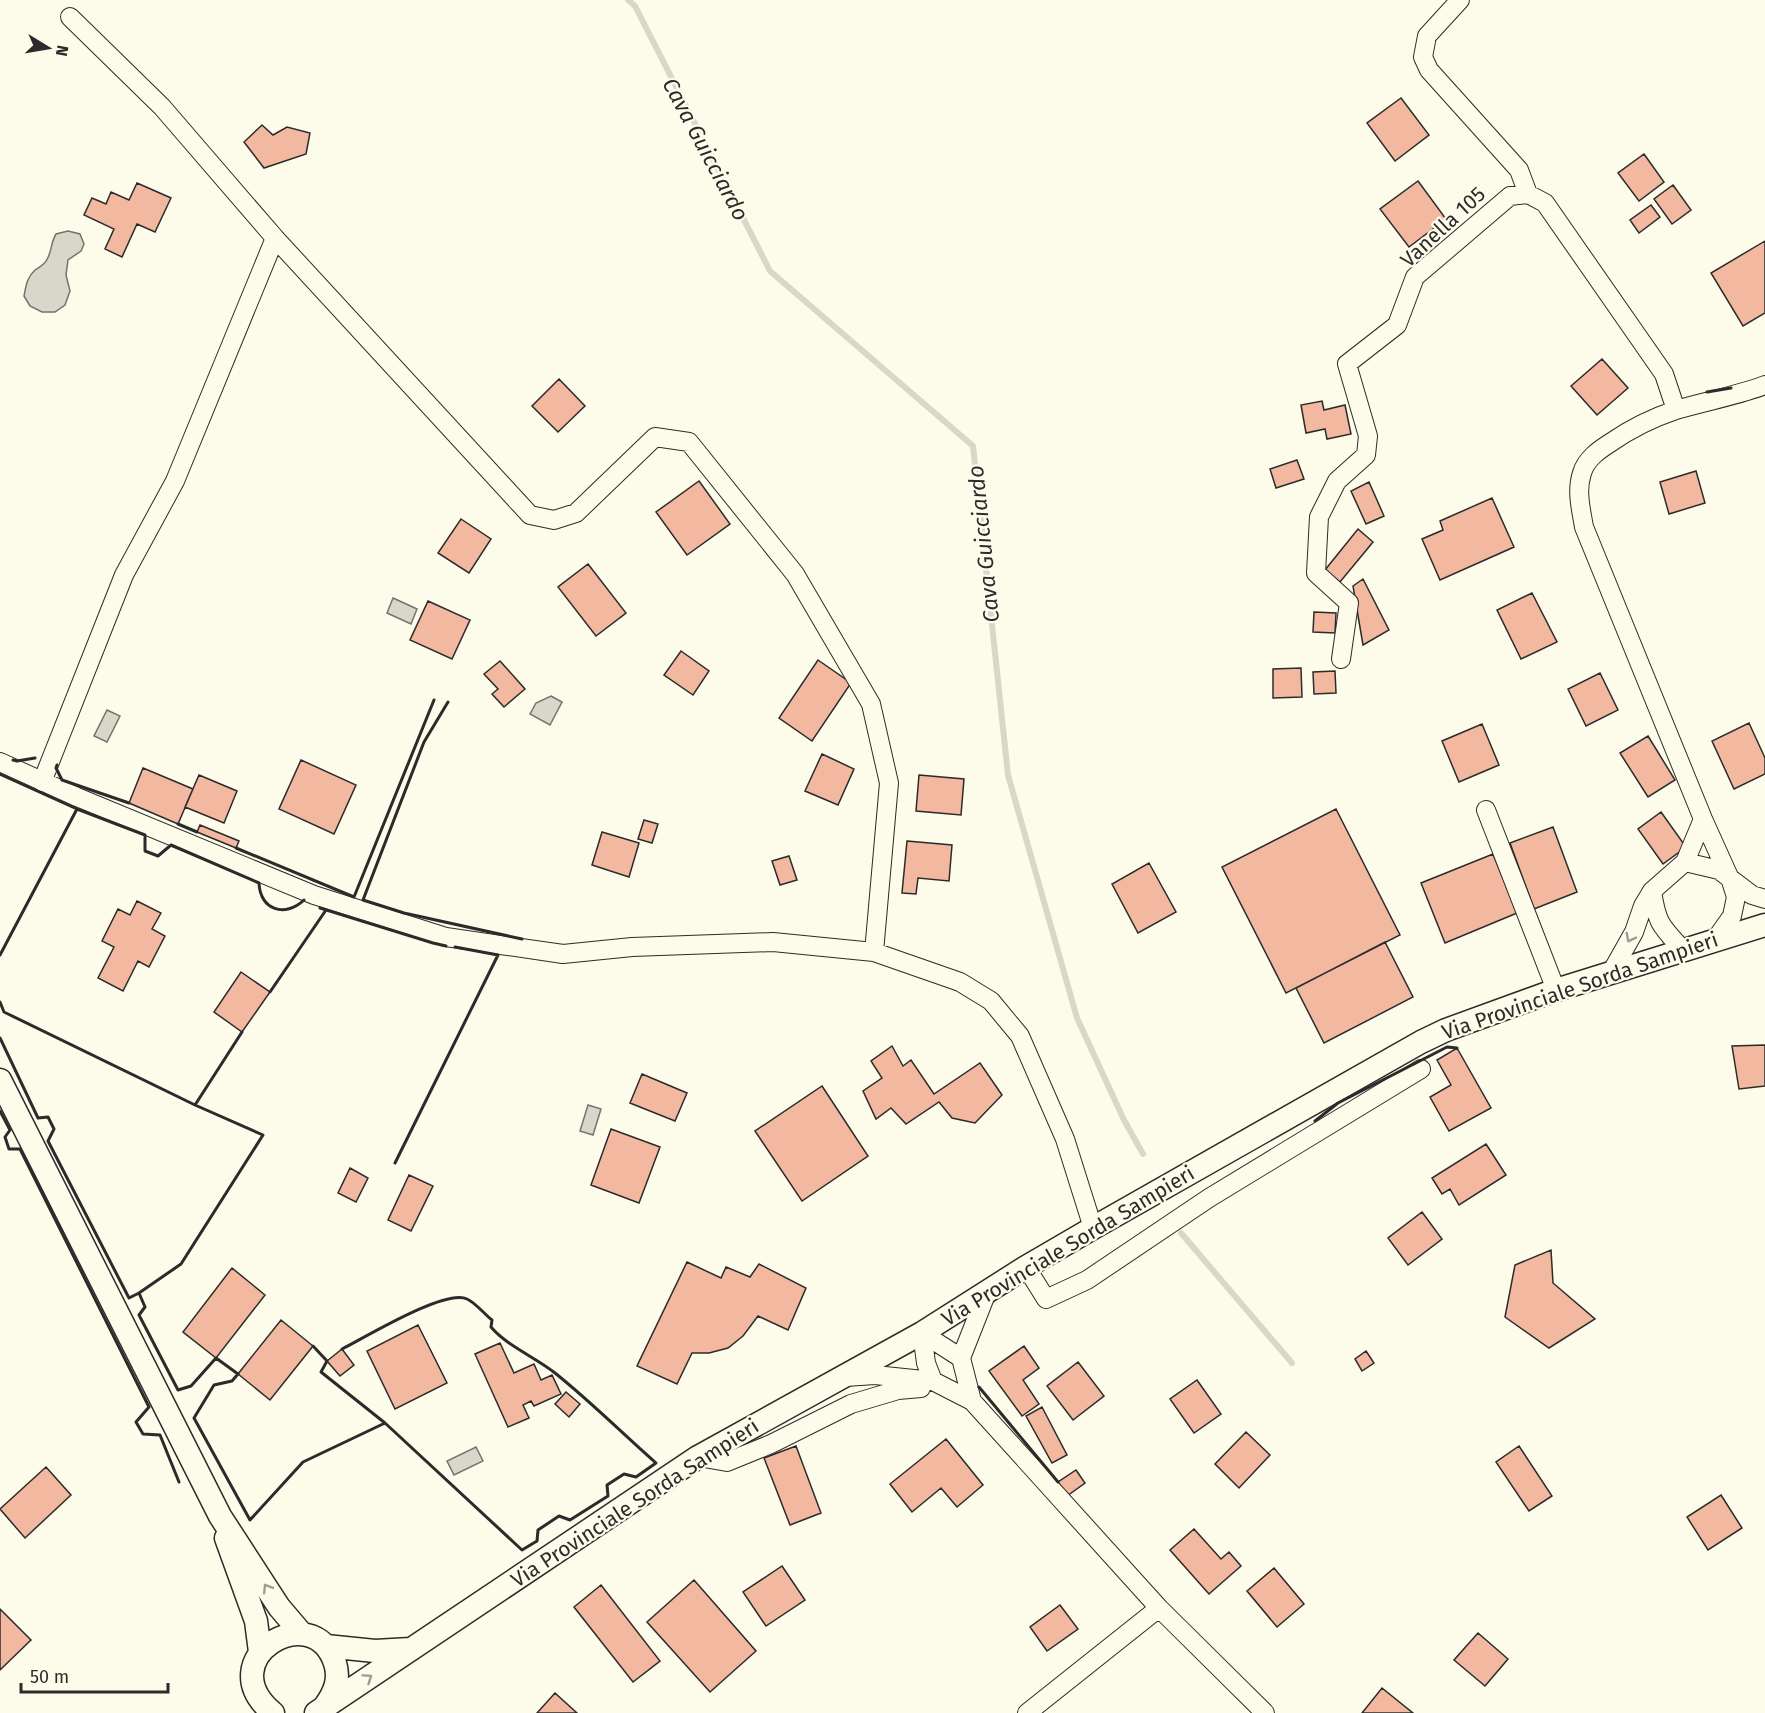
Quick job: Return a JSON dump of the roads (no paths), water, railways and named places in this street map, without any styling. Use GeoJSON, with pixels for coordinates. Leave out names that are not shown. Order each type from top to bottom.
{"type":"FeatureCollection","features":[{"type":"Feature","properties":{"kind":"street"},"geometry":{"type":"LineString","coordinates":[[1460,0],[1427,36],[1423,57],[1429,70],[1519,170],[1528,194],[1545,202],[1664,374],[1676,410]]}},
{"type":"Feature","properties":{"kind":"street"},"geometry":{"type":"LineString","coordinates":[[70,17],[162,107],[275,238],[530,515],[554,520],[576,513],[655,437],[688,442],[795,574],[871,704],[889,783],[874,952]]}},
{"type":"Feature","properties":{"kind":"street","name":"Vanella 105"},"geometry":{"type":"LineString","coordinates":[[1341,659],[1349,603],[1316,573],[1319,517],[1337,481],[1365,455],[1368,436],[1347,364],[1397,325],[1415,277],[1510,196],[1528,194]]}},
{"type":"Feature","properties":{"kind":"street"},"geometry":{"type":"LineString","coordinates":[[42,782],[123,575],[175,481],[275,238]]}},
{"type":"Feature","properties":{"kind":"street"},"geometry":{"type":"LineString","coordinates":[[1715,940],[1732,916],[1736,897],[1584,527],[1579,501],[1579,486],[1582,472],[1588,461],[1627,431],[1676,410],[1734,396],[1765,385]]}},
{"type":"Feature","properties":{"kind":"street"},"geometry":{"type":"LineString","coordinates":[[0,762],[42,782],[314,895],[447,937],[563,954],[632,947],[773,942],[874,952],[960,982],[991,1001],[1020,1036],[1065,1139],[1093,1228]]}},
{"type":"Feature","properties":{"kind":"street"},"geometry":{"type":"LineString","coordinates":[[1486,810],[1556,990]]}},
{"type":"Feature","properties":{"kind":"street"},"geometry":{"type":"LineString","coordinates":[[1612,971],[1634,932],[1643,906],[1652,891],[1685,862],[1703,819]]}},
{"type":"Feature","properties":{"kind":"street"},"geometry":{"type":"LineString","coordinates":[[1685,862],[1719,870],[1752,895],[1765,899]]}},
{"type":"Feature","properties":{"kind":"street"},"geometry":{"type":"LineString","coordinates":[[1652,891],[1656,918],[1683,950]]}},
{"type":"Feature","properties":{"kind":"street","name":"Via Provinciale Sorda Sampieri"},"geometry":{"type":"LineString","coordinates":[[320,1710],[698,1457],[922,1334],[1026,1267],[1421,1042],[1446,1030],[1556,990],[1765,925]]}},
{"type":"Feature","properties":{"kind":"street"},"geometry":{"type":"LineString","coordinates":[[1026,1267],[1046,1299],[1087,1280],[1209,1198],[1421,1069]]}},
{"type":"Feature","properties":{"kind":"street"},"geometry":{"type":"LineString","coordinates":[[0,1080],[220,1516],[279,1607],[302,1634]]}},
{"type":"Feature","properties":{"kind":"street"},"geometry":{"type":"LineString","coordinates":[[972,1401],[961,1358],[987,1292]]}},
{"type":"Feature","properties":{"kind":"street"},"geometry":{"type":"LineString","coordinates":[[922,1334],[961,1358]]}},
{"type":"Feature","properties":{"kind":"street"},"geometry":{"type":"LineString","coordinates":[[922,1334],[926,1363],[941,1385]]}},
{"type":"Feature","properties":{"kind":"street"},"geometry":{"type":"LineString","coordinates":[[840,1378],[875,1375],[941,1385],[972,1401],[1159,1608],[1265,1713]]}},
{"type":"Feature","properties":{"kind":"street"},"geometry":{"type":"LineString","coordinates":[[698,1457],[727,1462],[771,1444],[851,1404],[898,1390],[941,1385]]}},
{"type":"Feature","properties":{"kind":"street"},"geometry":{"type":"LineString","coordinates":[[220,1516],[230,1552],[256,1621],[260,1652]]}},
{"type":"Feature","properties":{"kind":"street"},"geometry":{"type":"LineString","coordinates":[[1027,1713],[1159,1608]]}},
{"type":"Feature","properties":{"kind":"street"},"geometry":{"type":"LineString","coordinates":[[273,1713],[263,1704],[256,1692],[253,1679],[254,1665],[260,1652],[268,1643],[290,1634],[302,1634],[315,1638],[326,1646],[333,1657],[337,1670],[337,1684],[332,1696],[320,1710]]}},
{"type":"Feature","properties":{"kind":"street"},"geometry":{"type":"LineString","coordinates":[[326,1646],[375,1651],[411,1649]]}},
{"type":"Feature","properties":{"kind":"street"},"geometry":{"type":"LineString","coordinates":[[246,1713],[256,1692]]}},
{"type":"Feature","properties":{"kind":"waterway","name":"Cava Guicciardo"},"geometry":{"type":"LineString","coordinates":[[628,0],[635,6],[770,271],[973,446],[1008,775],[1077,1018],[1124,1120],[1143,1154]]}},
{"type":"Feature","properties":{"kind":"waterway","name":"Cava Guicciardo"},"geometry":{"type":"LineString","coordinates":[[1181,1233],[1292,1363]]}}]}
